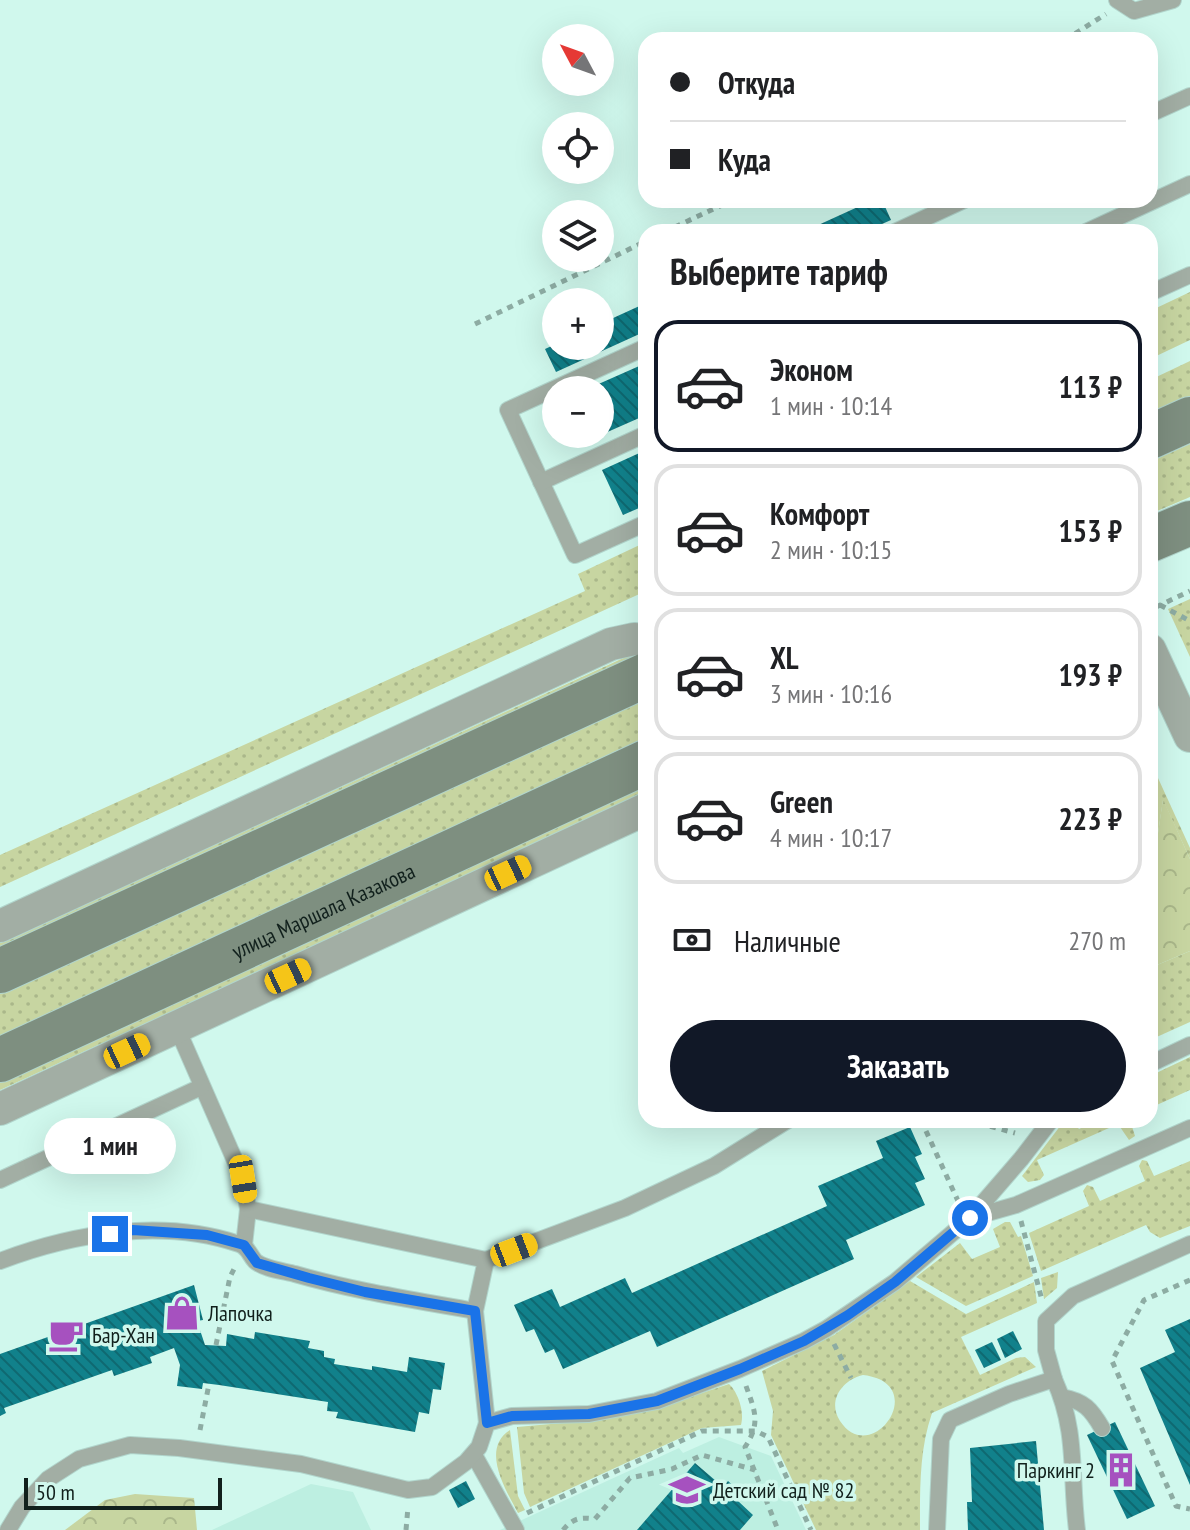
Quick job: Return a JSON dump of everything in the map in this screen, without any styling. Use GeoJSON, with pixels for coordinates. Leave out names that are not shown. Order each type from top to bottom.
{"type":"FeatureCollection","features":[{"type":"Feature","properties":{"kind":"main road"},"geometry":{"type":"LineString","coordinates":[[1158,433],[1190,419]]}},
{"type":"Feature","properties":{"kind":"main road"},"geometry":{"type":"LineString","coordinates":[[1158,537],[1190,523]]}},
{"type":"Feature","properties":{"kind":"main road"},"geometry":{"type":"LineString","coordinates":[[0,971],[638,679]]}},
{"type":"Feature","properties":{"kind":"main road","name":"улица Маршала Казакова"},"geometry":{"type":"LineString","coordinates":[[0,1060],[638,766]]}},
{"type":"Feature","properties":{"kind":"street"},"geometry":{"type":"LineString","coordinates":[[0,926],[611,644],[638,639]]}},
{"type":"Feature","properties":{"kind":"street"},"geometry":{"type":"LineString","coordinates":[[1158,667],[1190,736]]}},
{"type":"Feature","properties":{"kind":"street"},"geometry":{"type":"LineString","coordinates":[[0,1109],[638,813]]}},
{"type":"Feature","properties":{"kind":"lane"},"geometry":{"type":"LineString","coordinates":[[1119,2],[1134,11],[1173,0]]}},
{"type":"Feature","properties":{"kind":"lane"},"geometry":{"type":"LineString","coordinates":[[1158,110],[1190,96]]}},
{"type":"Feature","properties":{"kind":"lane"},"geometry":{"type":"LineString","coordinates":[[1158,199],[1190,184]]}},
{"type":"Feature","properties":{"kind":"lane"},"geometry":{"type":"LineString","coordinates":[[912,224],[947,208]]}},
{"type":"Feature","properties":{"kind":"lane"},"geometry":{"type":"LineString","coordinates":[[1103,224],[1138,208]]}},
{"type":"Feature","properties":{"kind":"lane"},"geometry":{"type":"LineString","coordinates":[[1158,289],[1190,275]]}},
{"type":"Feature","properties":{"kind":"lane"},"geometry":{"type":"LineString","coordinates":[[638,351],[508,410],[575,555],[638,527]]}},
{"type":"Feature","properties":{"kind":"lane"},"geometry":{"type":"LineString","coordinates":[[541,482],[638,438]]}},
{"type":"Feature","properties":{"kind":"lane"},"geometry":{"type":"LineString","coordinates":[[177,1028],[243,1179],[248,1209],[244,1245]]}},
{"type":"Feature","properties":{"kind":"lane"},"geometry":{"type":"LineString","coordinates":[[1158,1060],[1190,1045]]}},
{"type":"Feature","properties":{"kind":"lane"},"geometry":{"type":"LineString","coordinates":[[0,1180],[201,1087]]}},
{"type":"Feature","properties":{"kind":"lane"},"geometry":{"type":"LineString","coordinates":[[248,1209],[486,1260],[625,1208],[714,1166],[775,1128]]}},
{"type":"Feature","properties":{"kind":"lane"},"geometry":{"type":"LineString","coordinates":[[487,1423],[512,1416],[589,1414],[657,1401],[740,1369],[826,1329],[895,1282],[970,1218],[1045,1128]]}},
{"type":"Feature","properties":{"kind":"lane"},"geometry":{"type":"LineString","coordinates":[[970,1218],[1016,1205],[1190,1128]]}},
{"type":"Feature","properties":{"kind":"lane"},"geometry":{"type":"LineString","coordinates":[[0,1261],[38,1247],[133,1230],[207,1235],[244,1245],[257,1263],[309,1278],[365,1292],[475,1311]]}},
{"type":"Feature","properties":{"kind":"lane"},"geometry":{"type":"LineString","coordinates":[[1077,1530],[1072,1431],[1046,1350],[1046,1321],[1073,1296],[1190,1244]]}},
{"type":"Feature","properties":{"kind":"lane"},"geometry":{"type":"LineString","coordinates":[[8,1530],[22,1507],[48,1479],[79,1459],[130,1445],[179,1448],[301,1464],[408,1490],[432,1487],[474,1455],[487,1423],[475,1311],[486,1260]]}},
{"type":"Feature","properties":{"kind":"lane"},"geometry":{"type":"LineString","coordinates":[[937,1530],[941,1439],[950,1420],[1009,1394],[1054,1379]]}},
{"type":"Feature","properties":{"kind":"lane"},"geometry":{"type":"LineString","coordinates":[[1062,1397],[1082,1401],[1102,1428]]}},
{"type":"Feature","properties":{"kind":"lane"},"geometry":{"type":"LineString","coordinates":[[474,1455],[514,1525]]}},
{"type":"Feature","properties":{"kind":"path"},"geometry":{"type":"LineString","coordinates":[[1076,32],[1119,2]]}},
{"type":"Feature","properties":{"kind":"path"},"geometry":{"type":"LineString","coordinates":[[681,224],[716,208]]}},
{"type":"Feature","properties":{"kind":"path"},"geometry":{"type":"LineString","coordinates":[[475,324],[638,245]]}},
{"type":"Feature","properties":{"kind":"path"},"geometry":{"type":"LineString","coordinates":[[1190,591],[1158,606],[1190,621]]}},
{"type":"Feature","properties":{"kind":"path"},"geometry":{"type":"LineString","coordinates":[[925,1128],[956,1198],[970,1218]]}},
{"type":"Feature","properties":{"kind":"path"},"geometry":{"type":"LineString","coordinates":[[1006,1144],[1021,1128]]}},
{"type":"Feature","properties":{"kind":"path"},"geometry":{"type":"LineString","coordinates":[[947,1208],[966,1188]]}},
{"type":"Feature","properties":{"kind":"path"},"geometry":{"type":"LineString","coordinates":[[216,1345],[230,1277],[244,1245]]}},
{"type":"Feature","properties":{"kind":"path"},"geometry":{"type":"LineString","coordinates":[[1190,1280],[1144,1300],[1112,1361],[1176,1506],[1190,1509]]}},
{"type":"Feature","properties":{"kind":"path"},"geometry":{"type":"LineString","coordinates":[[826,1329],[851,1378]]}},
{"type":"Feature","properties":{"kind":"path"},"geometry":{"type":"LineString","coordinates":[[740,1369],[754,1408],[756,1431],[745,1447],[778,1530]]}},
{"type":"Feature","properties":{"kind":"path"},"geometry":{"type":"LineString","coordinates":[[187,1428],[201,1430],[209,1384]]}},
{"type":"Feature","properties":{"kind":"path"},"geometry":{"type":"LineString","coordinates":[[514,1525],[702,1431],[756,1431],[768,1437],[811,1530]]}},
{"type":"Feature","properties":{"kind":"path"},"geometry":{"type":"LineString","coordinates":[[563,1530],[579,1517],[595,1519],[630,1478],[672,1469],[702,1455],[755,1470]]}},
{"type":"Feature","properties":{"kind":"shaded area","name":"Детский сад № 82"},"geometry":{"type":"Polygon","coordinates":[[[719,1437],[771,1456],[806,1530],[500,1530],[679,1448],[683,1453],[719,1437]]]}},
{"type":"Feature","properties":{"kind":"shaded area"},"geometry":{"type":"Polygon","coordinates":[[[311,1484],[353,1492],[371,1530],[212,1530],[311,1484]]]}},
{"type":"Feature","properties":{"kind":"green space"},"geometry":{"type":"Polygon","coordinates":[[[1190,292],[1190,340],[1158,355],[1158,307],[1190,292]]]}},
{"type":"Feature","properties":{"kind":"green space"},"geometry":{"type":"Polygon","coordinates":[[[1190,361],[1190,396],[1158,410],[1158,376],[1190,361]]]}},
{"type":"Feature","properties":{"kind":"green space"},"geometry":{"type":"Polygon","coordinates":[[[1190,444],[1190,497],[1158,511],[1158,458],[1190,444]]]}},
{"type":"Feature","properties":{"kind":"green space"},"geometry":{"type":"Polygon","coordinates":[[[638,546],[638,595],[0,887],[0,855],[585,591],[578,574],[638,546]]]}},
{"type":"Feature","properties":{"kind":"green space"},"geometry":{"type":"Polygon","coordinates":[[[1190,599],[1190,657],[1168,609],[1190,599]]]}},
{"type":"Feature","properties":{"kind":"green space"},"geometry":{"type":"Polygon","coordinates":[[[630,655],[638,656],[638,659],[0,955],[0,943],[630,655]]]}},
{"type":"Feature","properties":{"kind":"green space"},"geometry":{"type":"Polygon","coordinates":[[[638,700],[638,746],[0,1039],[0,993],[638,700]]]}},
{"type":"Feature","properties":{"kind":"green space"},"geometry":{"type":"Polygon","coordinates":[[[1158,778],[1190,848],[1190,859],[1163,800],[1158,833],[1158,778]]]}},
{"type":"Feature","properties":{"kind":"green space"},"geometry":{"type":"Polygon","coordinates":[[[638,784],[638,798],[0,1090],[0,1077],[638,784]]]}},
{"type":"Feature","properties":{"kind":"green space"},"geometry":{"type":"Polygon","coordinates":[[[1163,799],[1190,859],[1190,951],[1158,965],[1158,833],[1163,799]]]}},
{"type":"Feature","properties":{"kind":"green space"},"geometry":{"type":"Polygon","coordinates":[[[1190,951],[1190,1022],[1158,1036],[1158,965],[1190,951]]]}},
{"type":"Feature","properties":{"kind":"green space"},"geometry":{"type":"Polygon","coordinates":[[[1190,1057],[1190,1090],[1158,1104],[1158,1072],[1190,1057]]]}},
{"type":"Feature","properties":{"kind":"green space"},"geometry":{"type":"Polygon","coordinates":[[[1059,1128],[1109,1128],[1037,1160],[1044,1175],[1040,1180],[1028,1182],[1022,1176],[1059,1128]]]}},
{"type":"Feature","properties":{"kind":"green space"},"geometry":{"type":"Polygon","coordinates":[[[1121,1128],[1132,1128],[1135,1136],[1129,1140],[1121,1128]]]}},
{"type":"Feature","properties":{"kind":"green space"},"geometry":{"type":"Polygon","coordinates":[[[1142,1160],[1147,1161],[1154,1176],[1190,1161],[1190,1226],[1160,1238],[1150,1232],[1146,1225],[1041,1271],[1029,1233],[1089,1206],[1083,1191],[1087,1185],[1093,1187],[1100,1201],[1145,1181],[1139,1166],[1142,1160]]]}},
{"type":"Feature","properties":{"kind":"green space"},"geometry":{"type":"Polygon","coordinates":[[[1010,1222],[1018,1237],[1021,1236],[1033,1276],[966,1306],[916,1277],[960,1243],[972,1259],[1000,1247],[993,1229],[1010,1222]]]}},
{"type":"Feature","properties":{"kind":"green space"},"geometry":{"type":"Polygon","coordinates":[[[1058,1272],[1057,1288],[1044,1299],[1041,1278],[1058,1272]]]}},
{"type":"Feature","properties":{"kind":"green space"},"geometry":{"type":"Polygon","coordinates":[[[910,1281],[966,1314],[1034,1282],[1037,1303],[961,1337],[980,1375],[1016,1358],[1025,1357],[1036,1367],[932,1413],[922,1456],[920,1530],[816,1530],[771,1435],[773,1411],[762,1371],[834,1335],[910,1281]],[[863,1375],[849,1381],[839,1392],[836,1413],[853,1433],[867,1435],[880,1430],[889,1419],[894,1406],[893,1392],[883,1381],[863,1375]]]}},
{"type":"Feature","properties":{"kind":"green space"},"geometry":{"type":"Polygon","coordinates":[[[729,1384],[740,1403],[741,1425],[702,1428],[530,1507],[524,1493],[517,1427],[607,1419],[663,1406],[729,1384]]]}},
{"type":"Feature","properties":{"kind":"green space"},"geometry":{"type":"Polygon","coordinates":[[[510,1430],[518,1496],[525,1510],[518,1513],[502,1482],[496,1459],[501,1438],[510,1430]]]}},
{"type":"Feature","properties":{"kind":"green space"},"geometry":{"type":"Polygon","coordinates":[[[135,1494],[194,1498],[197,1530],[65,1530],[105,1500],[135,1494]]]}},
{"type":"Feature","properties":{"kind":"building"},"geometry":{"type":"Polygon","coordinates":[[[856,208],[886,208],[891,220],[882,224],[820,224],[856,208]]]}},
{"type":"Feature","properties":{"kind":"building"},"geometry":{"type":"Polygon","coordinates":[[[638,307],[638,335],[614,346],[614,318],[638,307]]]}},
{"type":"Feature","properties":{"kind":"building"},"geometry":{"type":"Polygon","coordinates":[[[550,360],[582,360],[556,372],[550,360]]]}},
{"type":"Feature","properties":{"kind":"building"},"geometry":{"type":"Polygon","coordinates":[[[638,367],[638,419],[614,429],[614,377],[638,367]]]}},
{"type":"Feature","properties":{"kind":"building"},"geometry":{"type":"Polygon","coordinates":[[[638,454],[638,508],[623,515],[602,470],[638,454]]]}},
{"type":"Feature","properties":{"kind":"building"},"geometry":{"type":"Polygon","coordinates":[[[910,1128],[922,1154],[915,1157],[925,1179],[915,1183],[925,1205],[846,1240],[854,1259],[657,1347],[650,1331],[563,1369],[554,1349],[545,1353],[534,1329],[526,1332],[514,1305],[552,1289],[560,1307],[625,1278],[632,1293],[827,1206],[818,1186],[883,1158],[876,1141],[910,1128]]]}},
{"type":"Feature","properties":{"kind":"building"},"geometry":{"type":"Polygon","coordinates":[[[194,1285],[203,1320],[197,1321],[205,1345],[226,1346],[227,1334],[254,1339],[255,1332],[310,1341],[308,1348],[324,1351],[324,1357],[335,1359],[334,1364],[407,1372],[409,1357],[445,1363],[441,1390],[433,1389],[429,1414],[419,1412],[415,1432],[336,1418],[338,1412],[327,1411],[328,1402],[203,1383],[202,1389],[177,1386],[180,1365],[174,1348],[150,1357],[152,1363],[114,1376],[112,1370],[4,1408],[6,1413],[0,1416],[0,1354],[194,1285]]]}},
{"type":"Feature","properties":{"kind":"building"},"geometry":{"type":"Polygon","coordinates":[[[1190,1319],[1190,1485],[1140,1368],[1175,1352],[1165,1330],[1190,1319]]]}},
{"type":"Feature","properties":{"kind":"building"},"geometry":{"type":"Polygon","coordinates":[[[1013,1331],[1022,1349],[1005,1358],[997,1339],[1013,1331]]]}},
{"type":"Feature","properties":{"kind":"building"},"geometry":{"type":"Polygon","coordinates":[[[992,1342],[1001,1360],[984,1368],[975,1350],[992,1342]]]}},
{"type":"Feature","properties":{"kind":"building","name":"Паркинг 2"},"geometry":{"type":"Polygon","coordinates":[[[1115,1422],[1155,1506],[1127,1519],[1087,1435],[1115,1422]]]}},
{"type":"Feature","properties":{"kind":"building"},"geometry":{"type":"Polygon","coordinates":[[[1036,1441],[1044,1530],[968,1530],[967,1502],[972,1502],[970,1448],[1036,1441]]]}},
{"type":"Feature","properties":{"kind":"building"},"geometry":{"type":"Polygon","coordinates":[[[695,1463],[723,1487],[728,1481],[743,1495],[738,1501],[753,1515],[740,1530],[637,1530],[695,1463]]]}},
{"type":"Feature","properties":{"kind":"building"},"geometry":{"type":"Polygon","coordinates":[[[466,1481],[475,1499],[458,1508],[449,1490],[466,1481]]]}},
{"type":"Feature","properties":{"kind":"place","name":"Лапочка"},"geometry":{"type":"Point","coordinates":[182,1313]}},
{"type":"Feature","properties":{"kind":"place","name":"Бар-Хан"},"geometry":{"type":"Point","coordinates":[66,1335]}},
{"type":"Feature","properties":{"kind":"place","name":"Паркинг 2"},"geometry":{"type":"Point","coordinates":[1121,1470]}},
{"type":"Feature","properties":{"kind":"place","name":"Детский сад № 82"},"geometry":{"type":"Point","coordinates":[687,1490]}},
{"type":"Feature","properties":{"kind":"route"},"geometry":{"type":"LineString","coordinates":[[110,1234],[133,1230],[207,1235],[244,1245],[257,1263],[309,1278],[365,1292],[475,1311],[487,1423],[512,1416],[589,1414],[657,1401],[740,1369],[804,1341],[848,1315],[895,1282],[970,1218]]}}]}
